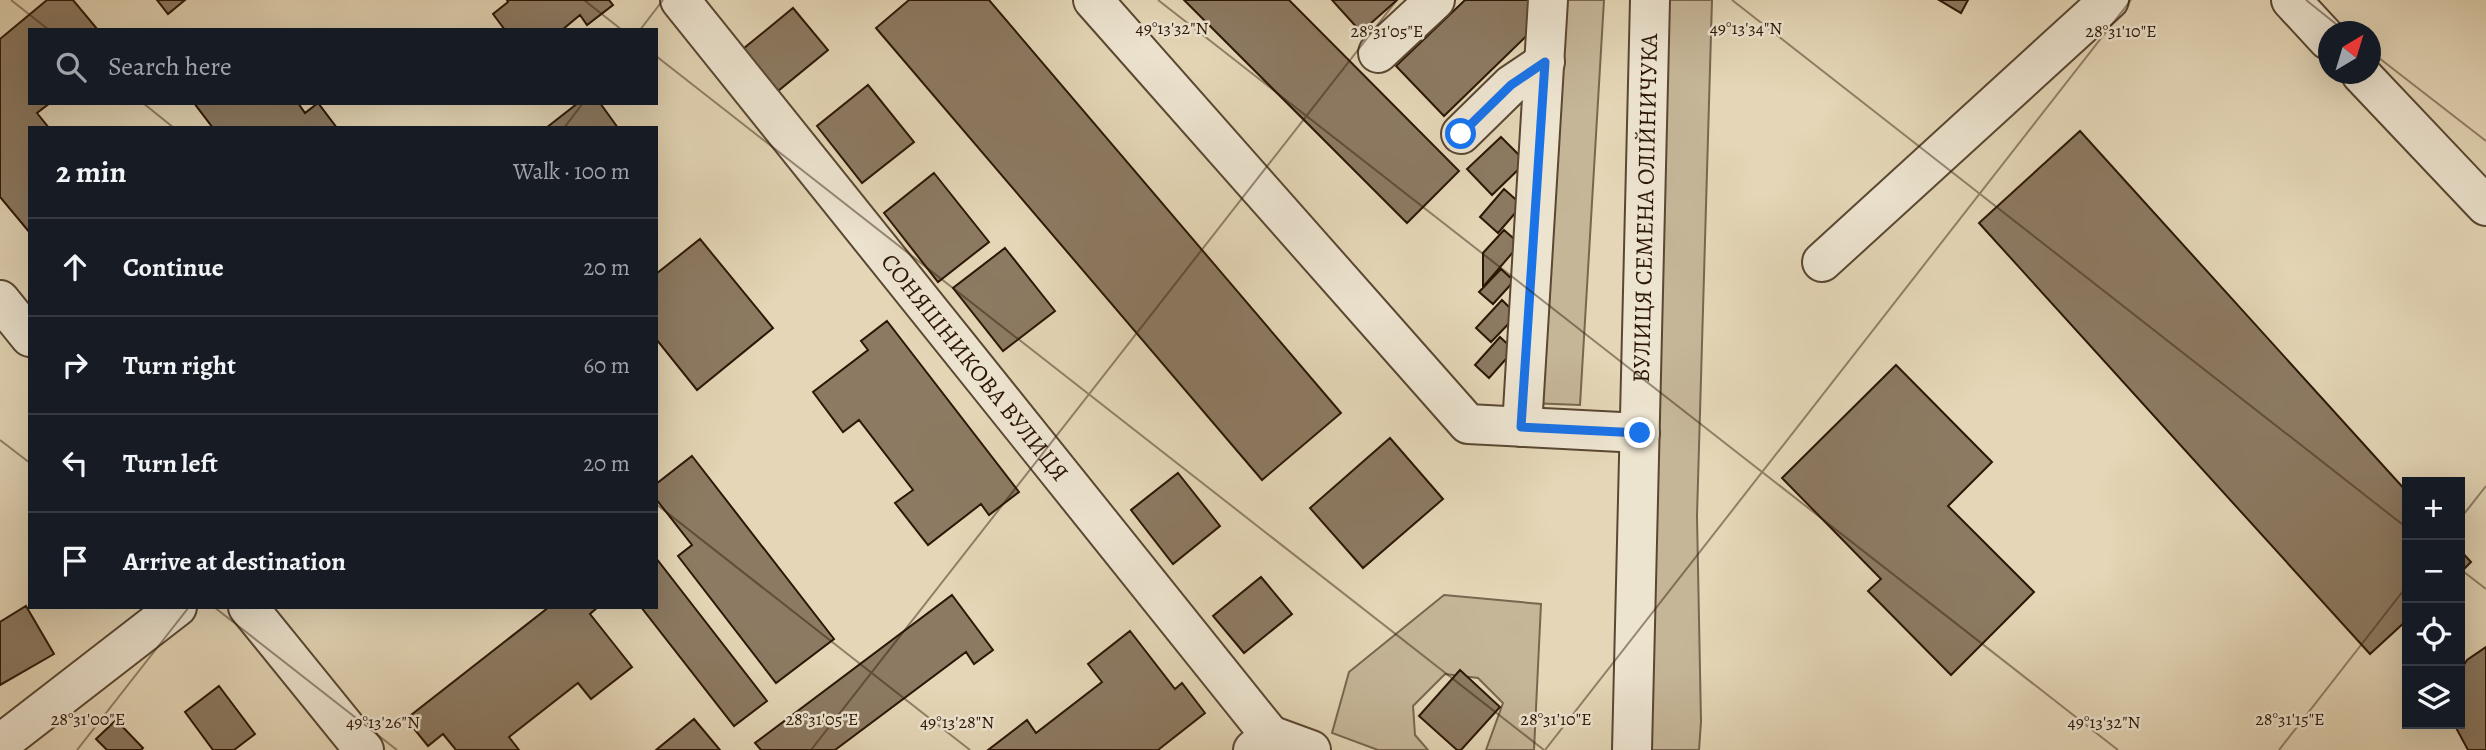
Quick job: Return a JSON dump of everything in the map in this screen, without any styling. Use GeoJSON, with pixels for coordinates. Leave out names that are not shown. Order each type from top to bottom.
{"type":"FeatureCollection","features":[{"type":"Feature","properties":{"kind":"street","name":"СОНЯШНИКОВА ВУЛИЦЯ"},"geometry":{"type":"LineString","coordinates":[[680,0],[1261,743],[1311,750]]}},
{"type":"Feature","properties":{"kind":"street"},"geometry":{"type":"LineString","coordinates":[[1093,0],[1468,424],[1640,433]]}},
{"type":"Feature","properties":{"kind":"street"},"geometry":{"type":"LineString","coordinates":[[1378,53],[1435,0]]}},
{"type":"Feature","properties":{"kind":"street"},"geometry":{"type":"LineString","coordinates":[[1521,427],[1548,0]]}},
{"type":"Feature","properties":{"kind":"street","name":"ВУЛИЦЯ СЕМЕНА ОЛІЙНИЧУКА"},"geometry":{"type":"LineString","coordinates":[[1632,750],[1650,0]]}},
{"type":"Feature","properties":{"kind":"street"},"geometry":{"type":"LineString","coordinates":[[1822,261],[2109,0]]}},
{"type":"Feature","properties":{"kind":"street"},"geometry":{"type":"LineString","coordinates":[[2291,0],[2318,28]]}},
{"type":"Feature","properties":{"kind":"street"},"geometry":{"type":"LineString","coordinates":[[1461,134],[1511,85],[1545,62]]}},
{"type":"Feature","properties":{"kind":"street"},"geometry":{"type":"LineString","coordinates":[[2370,84],[2486,206]]}},
{"type":"Feature","properties":{"kind":"street"},"geometry":{"type":"LineString","coordinates":[[0,300],[28,335]]}},
{"type":"Feature","properties":{"kind":"street"},"geometry":{"type":"LineString","coordinates":[[0,744],[174,609]]}},
{"type":"Feature","properties":{"kind":"street"},"geometry":{"type":"LineString","coordinates":[[250,609],[364,750]]}},
{"type":"Feature","properties":{"kind":"shaded area"},"geometry":{"type":"Polygon","coordinates":[[[1545,0],[1604,0],[1580,405],[1529,403],[1545,0]]]}},
{"type":"Feature","properties":{"kind":"shaded area"},"geometry":{"type":"Polygon","coordinates":[[[1652,0],[1712,0],[1697,516],[1701,722],[1699,750],[1635,750],[1652,0]]]}},
{"type":"Feature","properties":{"kind":"shaded area"},"geometry":{"type":"Polygon","coordinates":[[[1444,595],[1541,604],[1534,750],[1486,750],[1503,703],[1478,678],[1445,674],[1413,706],[1415,735],[1428,750],[1378,750],[1332,733],[1349,672],[1444,595]]]}},
{"type":"Feature","properties":{"kind":"building"},"geometry":{"type":"Polygon","coordinates":[[[47,0],[73,0],[96,28],[28,28],[28,105],[47,105],[37,113],[47,126],[28,126],[28,231],[0,197],[0,39],[47,0]]]}},
{"type":"Feature","properties":{"kind":"building"},"geometry":{"type":"Polygon","coordinates":[[[157,0],[185,0],[168,14],[157,0]]]}},
{"type":"Feature","properties":{"kind":"building"},"geometry":{"type":"Polygon","coordinates":[[[507,0],[609,0],[613,5],[587,25],[580,15],[564,28],[504,28],[493,14],[508,2],[507,0]]]}},
{"type":"Feature","properties":{"kind":"building"},"geometry":{"type":"Polygon","coordinates":[[[909,0],[989,0],[1341,413],[1262,480],[876,28],[909,0]]]}},
{"type":"Feature","properties":{"kind":"building"},"geometry":{"type":"Polygon","coordinates":[[[1184,0],[1289,0],[1459,171],[1407,223],[1184,0]]]}},
{"type":"Feature","properties":{"kind":"building"},"geometry":{"type":"Polygon","coordinates":[[[1332,0],[1397,0],[1361,32],[1332,0]]]}},
{"type":"Feature","properties":{"kind":"building"},"geometry":{"type":"Polygon","coordinates":[[[1465,0],[1529,0],[1546,17],[1444,116],[1396,66],[1465,0]]]}},
{"type":"Feature","properties":{"kind":"building"},"geometry":{"type":"Polygon","coordinates":[[[1939,0],[1968,0],[1961,13],[1939,0]]]}},
{"type":"Feature","properties":{"kind":"building"},"geometry":{"type":"Polygon","coordinates":[[[793,8],[828,50],[778,91],[743,49],[793,8]]]}},
{"type":"Feature","properties":{"kind":"building"},"geometry":{"type":"Polygon","coordinates":[[[868,85],[914,142],[862,183],[817,126],[868,85]]]}},
{"type":"Feature","properties":{"kind":"building"},"geometry":{"type":"Polygon","coordinates":[[[196,105],[299,105],[305,113],[320,105],[335,126],[211,126],[196,105]]]}},
{"type":"Feature","properties":{"kind":"building"},"geometry":{"type":"Polygon","coordinates":[[[575,105],[601,105],[617,126],[549,126],[575,105]]]}},
{"type":"Feature","properties":{"kind":"building"},"geometry":{"type":"Polygon","coordinates":[[[2080,131],[2402,486],[2402,625],[2370,654],[1979,223],[2080,131]]]}},
{"type":"Feature","properties":{"kind":"building"},"geometry":{"type":"Polygon","coordinates":[[[1501,137],[1526,162],[1492,195],[1467,169],[1501,137]]]}},
{"type":"Feature","properties":{"kind":"building"},"geometry":{"type":"Polygon","coordinates":[[[934,173],[989,242],[938,282],[884,213],[934,173]]]}},
{"type":"Feature","properties":{"kind":"building"},"geometry":{"type":"Polygon","coordinates":[[[1504,189],[1522,205],[1498,233],[1480,217],[1504,189]]]}},
{"type":"Feature","properties":{"kind":"building"},"geometry":{"type":"Polygon","coordinates":[[[1504,230],[1520,244],[1483,287],[1483,253],[1504,230]]]}},
{"type":"Feature","properties":{"kind":"building"},"geometry":{"type":"Polygon","coordinates":[[[700,239],[773,328],[697,390],[658,341],[658,272],[700,239]]]}},
{"type":"Feature","properties":{"kind":"building"},"geometry":{"type":"Polygon","coordinates":[[[1005,248],[1055,311],[1003,351],[953,288],[1005,248]]]}},
{"type":"Feature","properties":{"kind":"building"},"geometry":{"type":"Polygon","coordinates":[[[1501,269],[1514,281],[1493,304],[1479,292],[1501,269]]]}},
{"type":"Feature","properties":{"kind":"building"},"geometry":{"type":"Polygon","coordinates":[[[1502,300],[1517,315],[1491,342],[1476,328],[1502,300]]]}},
{"type":"Feature","properties":{"kind":"building"},"geometry":{"type":"Polygon","coordinates":[[[887,321],[1019,492],[989,515],[981,504],[928,545],[895,503],[913,490],[859,420],[843,432],[813,392],[868,350],[861,341],[887,321]]]}},
{"type":"Feature","properties":{"kind":"building"},"geometry":{"type":"Polygon","coordinates":[[[1500,337],[1514,350],[1489,378],[1475,365],[1500,337]]]}},
{"type":"Feature","properties":{"kind":"building"},"geometry":{"type":"Polygon","coordinates":[[[1896,365],[1992,462],[1948,506],[2034,592],[1951,675],[1868,591],[1881,579],[1782,478],[1896,365]]]}},
{"type":"Feature","properties":{"kind":"building"},"geometry":{"type":"Polygon","coordinates":[[[1390,438],[1443,499],[1363,568],[1310,508],[1390,438]]]}},
{"type":"Feature","properties":{"kind":"building"},"geometry":{"type":"Polygon","coordinates":[[[692,456],[834,639],[776,683],[678,556],[692,545],[658,502],[658,482],[692,456]]]}},
{"type":"Feature","properties":{"kind":"building"},"geometry":{"type":"Polygon","coordinates":[[[1178,473],[1220,526],[1173,564],[1131,510],[1178,473]]]}},
{"type":"Feature","properties":{"kind":"building"},"geometry":{"type":"Polygon","coordinates":[[[2465,555],[2471,562],[2465,568],[2465,555]]]}},
{"type":"Feature","properties":{"kind":"building"},"geometry":{"type":"Polygon","coordinates":[[[658,561],[767,701],[734,726],[643,609],[658,609],[658,561]]]}},
{"type":"Feature","properties":{"kind":"building"},"geometry":{"type":"Polygon","coordinates":[[[1261,577],[1292,614],[1244,653],[1213,616],[1261,577]]]}},
{"type":"Feature","properties":{"kind":"building"},"geometry":{"type":"Polygon","coordinates":[[[952,595],[993,650],[974,664],[966,652],[835,750],[761,750],[755,743],[952,595]]]}},
{"type":"Feature","properties":{"kind":"building"},"geometry":{"type":"Polygon","coordinates":[[[26,606],[54,654],[0,685],[0,622],[26,606]]]}},
{"type":"Feature","properties":{"kind":"building"},"geometry":{"type":"Polygon","coordinates":[[[546,609],[596,609],[590,614],[632,667],[591,699],[578,683],[509,737],[519,750],[456,750],[443,734],[428,746],[406,719],[546,609]]]}},
{"type":"Feature","properties":{"kind":"building"},"geometry":{"type":"Polygon","coordinates":[[[1130,631],[1175,689],[1182,683],[1205,713],[1158,750],[988,750],[1027,720],[1036,733],[1102,682],[1088,664],[1130,631]]]}},
{"type":"Feature","properties":{"kind":"building"},"geometry":{"type":"Polygon","coordinates":[[[2486,647],[2486,750],[2468,750],[2457,729],[2465,729],[2467,660],[2486,647]]]}},
{"type":"Feature","properties":{"kind":"building"},"geometry":{"type":"Polygon","coordinates":[[[1460,670],[1500,707],[1461,750],[1457,750],[1419,716],[1460,670]]]}},
{"type":"Feature","properties":{"kind":"building"},"geometry":{"type":"Polygon","coordinates":[[[219,686],[255,734],[234,750],[213,750],[185,712],[219,686]]]}},
{"type":"Feature","properties":{"kind":"building"},"geometry":{"type":"Polygon","coordinates":[[[694,719],[720,750],[656,750],[694,719]]]}},
{"type":"Feature","properties":{"kind":"building"},"geometry":{"type":"Polygon","coordinates":[[[116,720],[143,748],[141,750],[107,750],[96,739],[116,720]]]}},
{"type":"Feature","properties":{"kind":"route"},"geometry":{"type":"LineString","coordinates":[[1461,134],[1511,85],[1545,62],[1521,427],[1640,433]]}}]}
